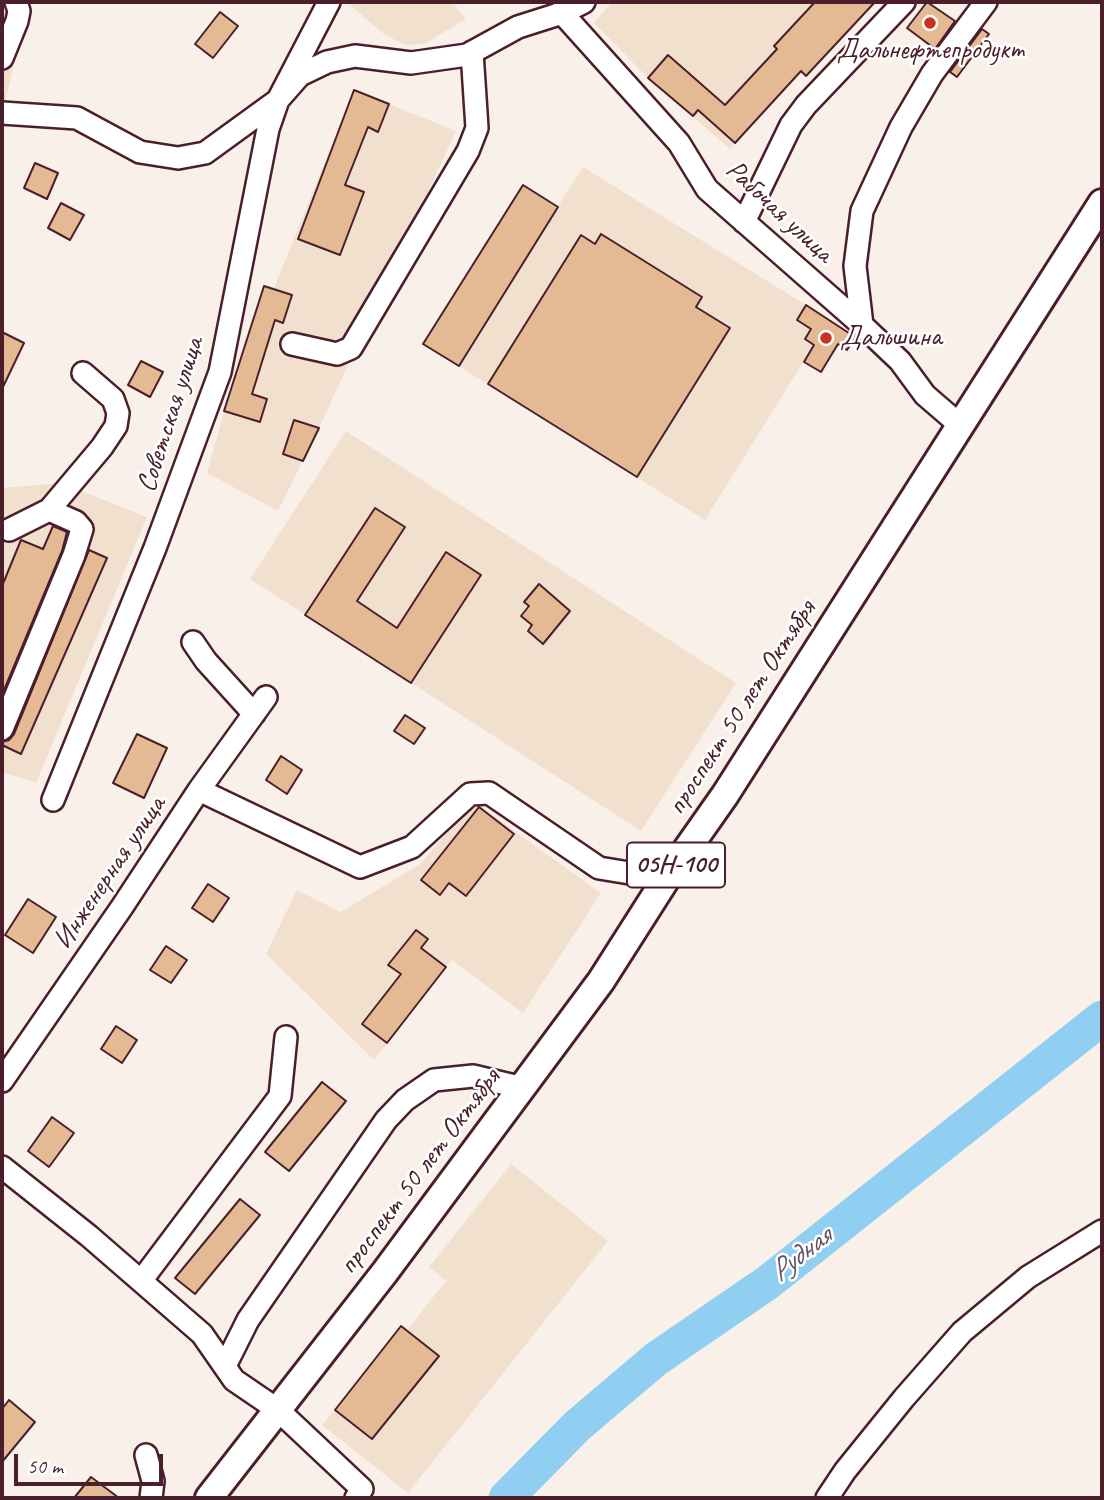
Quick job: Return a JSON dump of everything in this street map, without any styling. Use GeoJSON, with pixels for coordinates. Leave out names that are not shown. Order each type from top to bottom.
{"type":"FeatureCollection","features":[{"type":"Feature","properties":{"kind":"main road","name":"проспект 50 лет Октября"},"geometry":{"type":"LineString","coordinates":[[209,1498],[385,1272],[601,981],[725,795],[1102,203]]}},
{"type":"Feature","properties":{"kind":"street"},"geometry":{"type":"LineString","coordinates":[[2,58],[17,21],[19,11],[16,2]]}},
{"type":"Feature","properties":{"kind":"street","name":"Советская улица"},"geometry":{"type":"LineString","coordinates":[[53,800],[155,548],[220,372],[268,129],[278,100],[329,2]]}},
{"type":"Feature","properties":{"kind":"street"},"geometry":{"type":"LineString","coordinates":[[2,113],[77,118],[140,152],[178,158],[205,153],[278,100],[300,75],[327,62],[355,56],[411,63],[467,55],[519,27],[564,7],[584,2]]}},
{"type":"Feature","properties":{"kind":"street"},"geometry":{"type":"LineString","coordinates":[[744,222],[798,114],[904,2]]}},
{"type":"Feature","properties":{"kind":"street"},"geometry":{"type":"LineString","coordinates":[[862,325],[855,266],[862,211],[901,127],[932,74],[986,2]]}},
{"type":"Feature","properties":{"kind":"street","name":"Рабочая улица"},"geometry":{"type":"LineString","coordinates":[[564,7],[679,143],[707,188],[862,325],[900,361],[925,395],[961,426]]}},
{"type":"Feature","properties":{"kind":"street"},"geometry":{"type":"LineString","coordinates":[[292,344],[337,354],[351,348],[468,151],[477,128],[472,52]]}},
{"type":"Feature","properties":{"kind":"street"},"geometry":{"type":"LineString","coordinates":[[9,530],[49,510],[102,447],[116,426],[118,414],[113,399],[83,373]]}},
{"type":"Feature","properties":{"kind":"street"},"geometry":{"type":"LineString","coordinates":[[2,729],[74,555],[82,529],[75,522],[49,510]]}},
{"type":"Feature","properties":{"kind":"street","name":"Инженерная улица"},"geometry":{"type":"LineString","coordinates":[[2,1081],[199,790],[260,705],[206,661],[193,642]]}},
{"type":"Feature","properties":{"kind":"street"},"geometry":{"type":"LineString","coordinates":[[199,790],[360,867],[412,847],[470,794],[489,793],[599,868],[666,880]]}},
{"type":"Feature","properties":{"kind":"street"},"geometry":{"type":"LineString","coordinates":[[141,1281],[280,1096],[286,1037]]}},
{"type":"Feature","properties":{"kind":"street"},"geometry":{"type":"LineString","coordinates":[[225,1366],[248,1320],[386,1120],[405,1100],[434,1080],[473,1076],[523,1088]]}},
{"type":"Feature","properties":{"kind":"street"},"geometry":{"type":"LineString","coordinates":[[2,1167],[89,1236],[202,1334],[234,1380],[278,1410],[365,1495]]}},
{"type":"Feature","properties":{"kind":"street"},"geometry":{"type":"LineString","coordinates":[[827,1498],[845,1471],[904,1398],[962,1332],[1028,1277],[1102,1231]]}},
{"type":"Feature","properties":{"kind":"street"},"geometry":{"type":"LineString","coordinates":[[146,1455],[153,1481],[151,1498]]}},
{"type":"Feature","properties":{"kind":"shaded area"},"geometry":{"type":"Polygon","coordinates":[[[2,2],[30,2],[5,103],[2,103],[2,2]]]}},
{"type":"Feature","properties":{"kind":"shaded area"},"geometry":{"type":"Polygon","coordinates":[[[347,2],[457,2],[454,4],[466,19],[424,44],[404,45],[381,32],[347,2]]]}},
{"type":"Feature","properties":{"kind":"shaded area"},"geometry":{"type":"Polygon","coordinates":[[[612,2],[875,2],[806,76],[801,72],[730,149],[648,78],[594,23],[612,2]]]}},
{"type":"Feature","properties":{"kind":"shaded area"},"geometry":{"type":"Polygon","coordinates":[[[354,90],[456,131],[278,511],[207,473],[264,286],[274,288],[354,90]]]}},
{"type":"Feature","properties":{"kind":"shaded area"},"geometry":{"type":"Polygon","coordinates":[[[583,167],[806,305],[797,320],[811,329],[805,339],[814,345],[705,520],[423,344],[523,185],[558,206],[583,167]]]}},
{"type":"Feature","properties":{"kind":"shaded area"},"geometry":{"type":"Polygon","coordinates":[[[346,431],[736,683],[641,831],[250,579],[346,431]]]}},
{"type":"Feature","properties":{"kind":"shaded area"},"geometry":{"type":"Polygon","coordinates":[[[61,483],[147,517],[36,783],[2,772],[2,488],[61,483]]]}},
{"type":"Feature","properties":{"kind":"shaded area"},"geometry":{"type":"Polygon","coordinates":[[[474,802],[601,893],[523,1013],[452,960],[374,1060],[266,954],[297,890],[341,912],[420,864],[474,802]]]}},
{"type":"Feature","properties":{"kind":"shaded area"},"geometry":{"type":"Polygon","coordinates":[[[511,1164],[608,1241],[408,1493],[322,1425],[335,1410],[372,1439],[438,1356],[407,1330],[446,1281],[429,1267],[511,1164]]]}},
{"type":"Feature","properties":{"kind":"building"},"geometry":{"type":"Polygon","coordinates":[[[815,2],[875,2],[806,76],[801,71],[735,143],[698,110],[693,116],[648,78],[668,55],[725,105],[777,49],[774,46],[815,2]]]}},
{"type":"Feature","properties":{"kind":"building"},"geometry":{"type":"Polygon","coordinates":[[[927,2],[955,21],[935,49],[907,28],[927,2]]]}},
{"type":"Feature","properties":{"kind":"building"},"geometry":{"type":"Polygon","coordinates":[[[220,12],[238,26],[213,58],[195,44],[220,12]]]}},
{"type":"Feature","properties":{"kind":"building"},"geometry":{"type":"Polygon","coordinates":[[[982,29],[989,34],[957,77],[950,72],[982,29]]]}},
{"type":"Feature","properties":{"kind":"building"},"geometry":{"type":"Polygon","coordinates":[[[354,90],[389,104],[378,132],[368,127],[345,185],[364,192],[340,255],[298,239],[354,90]]]}},
{"type":"Feature","properties":{"kind":"building"},"geometry":{"type":"Polygon","coordinates":[[[35,163],[58,173],[47,199],[24,188],[35,163]]]}},
{"type":"Feature","properties":{"kind":"building"},"geometry":{"type":"Polygon","coordinates":[[[523,185],[558,207],[459,366],[423,344],[523,185]]]}},
{"type":"Feature","properties":{"kind":"building"},"geometry":{"type":"Polygon","coordinates":[[[61,203],[84,215],[70,240],[48,228],[61,203]]]}},
{"type":"Feature","properties":{"kind":"building"},"geometry":{"type":"Polygon","coordinates":[[[601,234],[702,297],[696,307],[730,328],[637,477],[488,384],[581,235],[595,244],[601,234]]]}},
{"type":"Feature","properties":{"kind":"building"},"geometry":{"type":"Polygon","coordinates":[[[264,286],[292,295],[283,323],[275,320],[252,394],[267,399],[260,422],[224,411],[264,286]]]}},
{"type":"Feature","properties":{"kind":"building"},"geometry":{"type":"Polygon","coordinates":[[[806,305],[855,337],[847,350],[838,344],[821,372],[804,362],[814,345],[805,339],[811,329],[797,320],[806,305]]]}},
{"type":"Feature","properties":{"kind":"building"},"geometry":{"type":"Polygon","coordinates":[[[2,332],[24,343],[2,389],[2,332]]]}},
{"type":"Feature","properties":{"kind":"building"},"geometry":{"type":"Polygon","coordinates":[[[141,361],[163,372],[150,397],[128,385],[141,361]]]}},
{"type":"Feature","properties":{"kind":"building"},"geometry":{"type":"Polygon","coordinates":[[[294,420],[319,428],[303,461],[283,454],[294,420]]]}},
{"type":"Feature","properties":{"kind":"building"},"geometry":{"type":"Polygon","coordinates":[[[375,508],[405,527],[357,601],[397,628],[446,552],[481,575],[411,683],[305,615],[375,508]]]}},
{"type":"Feature","properties":{"kind":"building"},"geometry":{"type":"Polygon","coordinates":[[[53,526],[67,532],[62,551],[2,695],[2,586],[21,540],[43,549],[53,526]]]}},
{"type":"Feature","properties":{"kind":"building"},"geometry":{"type":"Polygon","coordinates":[[[89,550],[107,558],[21,754],[2,745],[2,742],[9,740],[14,734],[89,550]]]}},
{"type":"Feature","properties":{"kind":"building"},"geometry":{"type":"Polygon","coordinates":[[[539,584],[570,611],[543,644],[528,631],[532,625],[521,616],[529,606],[524,602],[539,584]]]}},
{"type":"Feature","properties":{"kind":"building"},"geometry":{"type":"Polygon","coordinates":[[[405,715],[425,728],[414,744],[394,731],[405,715]]]}},
{"type":"Feature","properties":{"kind":"building"},"geometry":{"type":"Polygon","coordinates":[[[137,734],[167,748],[144,798],[113,783],[137,734]]]}},
{"type":"Feature","properties":{"kind":"building"},"geometry":{"type":"Polygon","coordinates":[[[281,756],[302,770],[287,794],[266,780],[281,756]]]}},
{"type":"Feature","properties":{"kind":"building"},"geometry":{"type":"Polygon","coordinates":[[[479,807],[514,834],[466,896],[449,883],[440,895],[421,880],[479,807]]]}},
{"type":"Feature","properties":{"kind":"building"},"geometry":{"type":"Polygon","coordinates":[[[208,884],[229,898],[213,922],[192,908],[208,884]]]}},
{"type":"Feature","properties":{"kind":"building"},"geometry":{"type":"Polygon","coordinates":[[[28,899],[56,917],[33,953],[5,935],[28,899]]]}},
{"type":"Feature","properties":{"kind":"building"},"geometry":{"type":"Polygon","coordinates":[[[416,930],[428,939],[421,948],[446,967],[387,1043],[362,1024],[401,974],[388,965],[416,930]]]}},
{"type":"Feature","properties":{"kind":"building"},"geometry":{"type":"Polygon","coordinates":[[[166,946],[187,960],[171,983],[150,970],[166,946]]]}},
{"type":"Feature","properties":{"kind":"building"},"geometry":{"type":"Polygon","coordinates":[[[116,1026],[137,1040],[122,1063],[101,1049],[116,1026]]]}},
{"type":"Feature","properties":{"kind":"building"},"geometry":{"type":"Polygon","coordinates":[[[322,1082],[346,1101],[289,1171],[265,1152],[322,1082]]]}},
{"type":"Feature","properties":{"kind":"building"},"geometry":{"type":"Polygon","coordinates":[[[52,1117],[74,1133],[49,1167],[28,1151],[52,1117]]]}},
{"type":"Feature","properties":{"kind":"building"},"geometry":{"type":"Polygon","coordinates":[[[240,1199],[260,1215],[195,1294],[175,1278],[240,1199]]]}},
{"type":"Feature","properties":{"kind":"building"},"geometry":{"type":"Polygon","coordinates":[[[401,1326],[439,1356],[372,1439],[335,1410],[401,1326]]]}},
{"type":"Feature","properties":{"kind":"building"},"geometry":{"type":"Polygon","coordinates":[[[9,1400],[35,1422],[2,1462],[2,1409],[9,1400]]]}},
{"type":"Feature","properties":{"kind":"building"},"geometry":{"type":"Polygon","coordinates":[[[91,1477],[119,1498],[74,1498],[91,1477]]]}},
{"type":"Feature","properties":{"kind":"waterway","name":"Рудная"},"geometry":{"type":"LineString","coordinates":[[506,1498],[577,1426],[656,1359],[767,1283],[1102,1018]]}},
{"type":"Feature","properties":{"kind":"place","name":"Дальнефтепродукт"},"geometry":{"type":"Point","coordinates":[930,23]}},
{"type":"Feature","properties":{"kind":"place","name":"Дальшина"},"geometry":{"type":"Point","coordinates":[826,338]}}]}
